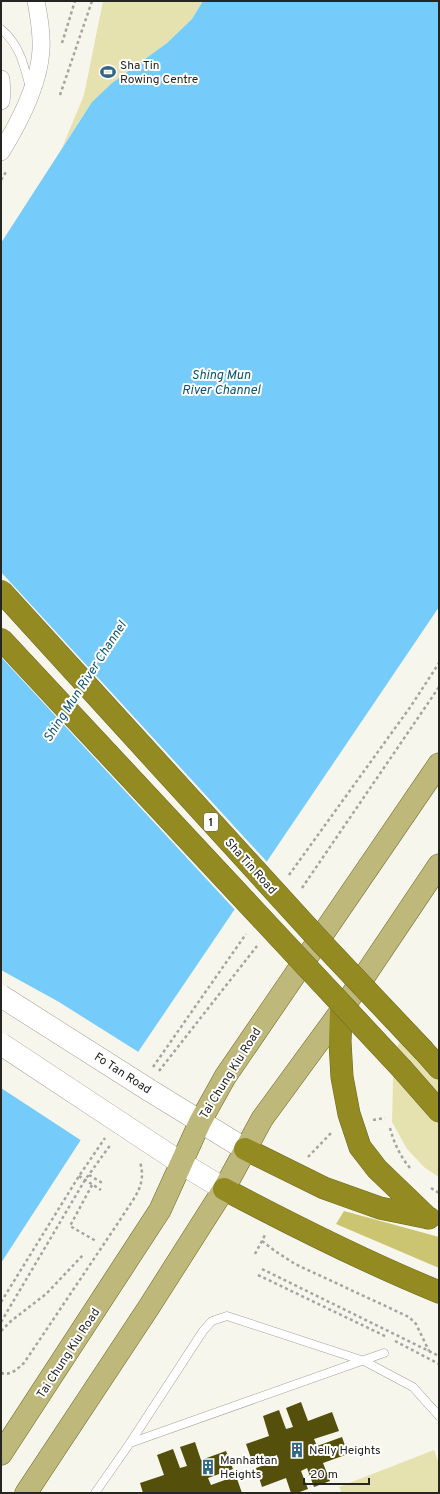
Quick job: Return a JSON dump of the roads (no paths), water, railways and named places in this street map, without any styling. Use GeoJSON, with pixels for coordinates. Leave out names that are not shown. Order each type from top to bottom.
{"type":"FeatureCollection","features":[{"type":"Feature","properties":{"kind":"highway","name":"Sha Tin Road"},"geometry":{"type":"LineString","coordinates":[[1,591],[314,935],[439,1068]]}},
{"type":"Feature","properties":{"kind":"highway"},"geometry":{"type":"LineString","coordinates":[[1,639],[403,1070],[439,1111]]}},
{"type":"Feature","properties":{"kind":"highway"},"geometry":{"type":"LineString","coordinates":[[340,1011],[342,1077],[349,1114],[360,1147],[378,1169],[434,1219]]}},
{"type":"Feature","properties":{"kind":"highway"},"geometry":{"type":"LineString","coordinates":[[245,1150],[324,1188],[380,1208],[434,1219]]}},
{"type":"Feature","properties":{"kind":"highway"},"geometry":{"type":"LineString","coordinates":[[224,1189],[280,1219],[389,1272],[439,1292]]}},
{"type":"Feature","properties":{"kind":"main road","name":"Tai Chung Kiu Road"},"geometry":{"type":"LineString","coordinates":[[1,1454],[160,1210],[200,1122],[225,1077],[439,764]]}},
{"type":"Feature","properties":{"kind":"main road"},"geometry":{"type":"LineString","coordinates":[[26,1493],[149,1307],[224,1189],[262,1119],[340,1011],[439,865]]}},
{"type":"Feature","properties":{"kind":"main road","name":"Fo Tan Road"},"geometry":{"type":"LineString","coordinates":[[1,996],[245,1150]]}},
{"type":"Feature","properties":{"kind":"main road"},"geometry":{"type":"LineString","coordinates":[[1,1044],[181,1163],[224,1189]]}},
{"type":"Feature","properties":{"kind":"street"},"geometry":{"type":"LineString","coordinates":[[1,152],[23,113],[37,71],[41,52],[41,30],[36,1]]}},
{"type":"Feature","properties":{"kind":"street"},"geometry":{"type":"LineString","coordinates":[[1,79],[1,102]]}},
{"type":"Feature","properties":{"kind":"lane"},"geometry":{"type":"LineString","coordinates":[[1,29],[9,36],[24,61],[30,92]]}},
{"type":"Feature","properties":{"kind":"lane"},"geometry":{"type":"LineString","coordinates":[[95,1493],[130,1443],[203,1331],[212,1321],[227,1316],[364,1361],[413,1387],[439,1416]]}},
{"type":"Feature","properties":{"kind":"lane"},"geometry":{"type":"LineString","coordinates":[[130,1443],[384,1353]]}},
{"type":"Feature","properties":{"kind":"water","name":"Shing Mun River Channel"},"geometry":{"type":"Polygon","coordinates":[[[203,1],[439,1],[439,607],[132,1061],[1,1263],[1,243],[92,102],[112,83],[167,43],[192,19],[203,1]]]}},
{"type":"Feature","properties":{"kind":"place","name":"Sha Tin Rowing Centre"},"geometry":{"type":"Point","coordinates":[108,72]}},
{"type":"Feature","properties":{"kind":"place","name":"Nelly Heights"},"geometry":{"type":"Point","coordinates":[297,1450]}},
{"type":"Feature","properties":{"kind":"place","name":"Manhattan Heights"},"geometry":{"type":"Point","coordinates":[208,1467]}}]}
